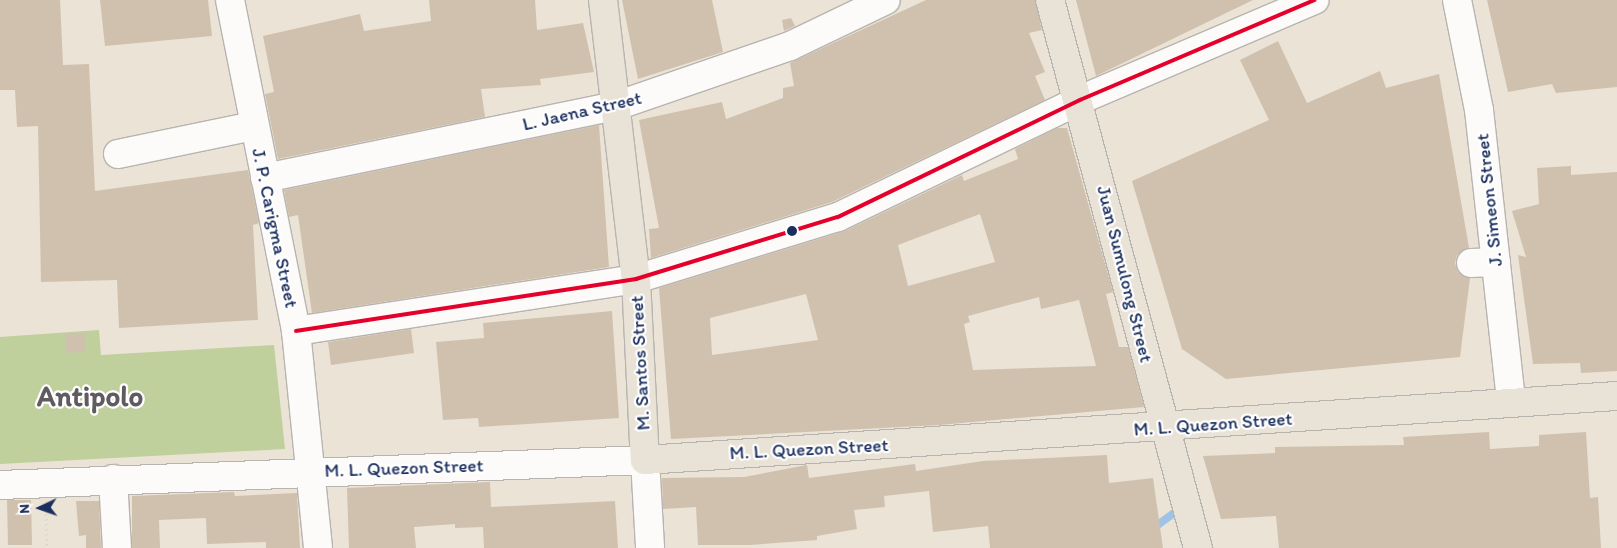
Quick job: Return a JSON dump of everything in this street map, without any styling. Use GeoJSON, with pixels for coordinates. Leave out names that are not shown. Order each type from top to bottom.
{"type":"FeatureCollection","features":[{"type":"Feature","properties":{"kind":"main road","name":"M. Santos Street"},"geometry":{"type":"LineString","coordinates":[[603,0],[636,279],[645,460]]}},
{"type":"Feature","properties":{"kind":"main road","name":"Juan Sumulong Street"},"geometry":{"type":"LineString","coordinates":[[1050,0],[1080,100],[1198,548]]}},
{"type":"Feature","properties":{"kind":"main road","name":"M. L. Quezon Street"},"geometry":{"type":"LineString","coordinates":[[645,460],[1617,396]]}},
{"type":"Feature","properties":{"kind":"street","name":"J. P. Carigma Street"},"geometry":{"type":"LineString","coordinates":[[230,0],[253,126],[296,330],[318,548]]}},
{"type":"Feature","properties":{"kind":"street","name":"L. Jaena Street"},"geometry":{"type":"LineString","coordinates":[[265,178],[616,106],[790,46],[886,0]]}},
{"type":"Feature","properties":{"kind":"street"},"geometry":{"type":"LineString","coordinates":[[296,330],[636,279],[838,217],[1080,100],[1315,0]]}},
{"type":"Feature","properties":{"kind":"street","name":"J. Simeon Street"},"geometry":{"type":"LineString","coordinates":[[1457,0],[1479,110],[1484,262],[1511,402]]}},
{"type":"Feature","properties":{"kind":"street"},"geometry":{"type":"LineString","coordinates":[[118,154],[253,126]]}},
{"type":"Feature","properties":{"kind":"street","name":"M. L. Quezon Street"},"geometry":{"type":"LineString","coordinates":[[0,485],[113,479],[645,460]]}},
{"type":"Feature","properties":{"kind":"street","name":"M. Santos Street"},"geometry":{"type":"LineString","coordinates":[[645,460],[650,548]]}},
{"type":"Feature","properties":{"kind":"street"},"geometry":{"type":"LineString","coordinates":[[113,479],[117,548]]}},
{"type":"Feature","properties":{"kind":"path"},"geometry":{"type":"LineString","coordinates":[[45,483],[47,548]]}},
{"type":"Feature","properties":{"kind":"green space"},"geometry":{"type":"Polygon","coordinates":[[[99,330],[101,355],[274,345],[285,449],[0,464],[0,337],[99,330]]]}},
{"type":"Feature","properties":{"kind":"building"},"geometry":{"type":"Polygon","coordinates":[[[0,0],[60,0],[63,65],[89,64],[95,191],[248,170],[259,223],[253,225],[258,320],[119,328],[117,280],[41,282],[38,126],[17,127],[15,90],[0,90],[0,0]]]}},
{"type":"Feature","properties":{"kind":"building"},"geometry":{"type":"Polygon","coordinates":[[[100,0],[208,0],[212,36],[105,46],[100,0]]]}},
{"type":"Feature","properties":{"kind":"building"},"geometry":{"type":"Polygon","coordinates":[[[429,0],[535,0],[537,30],[583,23],[594,72],[540,79],[541,85],[481,89],[485,117],[278,159],[265,94],[274,92],[263,36],[360,14],[364,31],[431,21],[429,0]]]}},
{"type":"Feature","properties":{"kind":"building"},"geometry":{"type":"Polygon","coordinates":[[[622,0],[712,0],[723,52],[638,79],[622,0]]]}},
{"type":"Feature","properties":{"kind":"building"},"geometry":{"type":"Polygon","coordinates":[[[926,0],[1035,0],[1042,30],[1029,33],[1045,72],[1035,76],[1045,100],[832,202],[651,258],[649,229],[659,228],[639,120],[722,102],[726,119],[783,98],[783,88],[794,86],[790,63],[926,0]]]}},
{"type":"Feature","properties":{"kind":"building"},"geometry":{"type":"Polygon","coordinates":[[[1076,0],[1253,0],[1096,76],[1076,0]]]}},
{"type":"Feature","properties":{"kind":"building"},"geometry":{"type":"Polygon","coordinates":[[[1487,0],[1617,0],[1617,87],[1556,93],[1552,84],[1508,92],[1487,0]]]}},
{"type":"Feature","properties":{"kind":"building"},"geometry":{"type":"Polygon","coordinates":[[[791,18],[795,26],[784,31],[782,20],[791,18]]]}},
{"type":"Feature","properties":{"kind":"building"},"geometry":{"type":"Polygon","coordinates":[[[1278,41],[1307,103],[1380,71],[1386,88],[1439,74],[1469,248],[1457,255],[1455,263],[1458,272],[1470,278],[1460,357],[1226,379],[1182,349],[1132,181],[1269,120],[1240,60],[1278,41]]]}},
{"type":"Feature","properties":{"kind":"building"},"geometry":{"type":"Polygon","coordinates":[[[599,125],[609,267],[312,313],[298,215],[289,217],[284,190],[599,125]]]}},
{"type":"Feature","properties":{"kind":"building"},"geometry":{"type":"Polygon","coordinates":[[[1057,128],[1067,128],[1113,292],[1106,294],[1119,347],[1128,347],[1144,407],[939,425],[671,439],[659,288],[845,231],[962,175],[964,181],[1018,159],[1015,149],[1057,128]],[[980,214],[898,245],[908,286],[995,262],[980,214]],[[806,294],[710,318],[712,355],[818,340],[806,294]],[[1039,297],[968,316],[970,322],[964,324],[973,370],[1096,366],[1079,300],[1041,309],[1039,297]]]}},
{"type":"Feature","properties":{"kind":"building"},"geometry":{"type":"Polygon","coordinates":[[[1571,166],[1571,175],[1617,172],[1617,371],[1581,373],[1580,363],[1533,364],[1518,255],[1526,257],[1512,211],[1539,204],[1537,168],[1571,166]]]}},
{"type":"Feature","properties":{"kind":"building"},"geometry":{"type":"Polygon","coordinates":[[[612,311],[619,418],[479,427],[478,418],[443,420],[436,342],[484,338],[483,323],[612,311]]]}},
{"type":"Feature","properties":{"kind":"building"},"geometry":{"type":"Polygon","coordinates":[[[411,329],[414,353],[331,365],[328,342],[411,329]]]}},
{"type":"Feature","properties":{"kind":"building"},"geometry":{"type":"Polygon","coordinates":[[[65,333],[85,333],[85,352],[66,353],[65,333]]]}},
{"type":"Feature","properties":{"kind":"building"},"geometry":{"type":"Polygon","coordinates":[[[1489,432],[1490,449],[1539,446],[1539,435],[1586,432],[1590,498],[1598,497],[1601,548],[1279,548],[1276,516],[1221,519],[1203,456],[1275,453],[1275,447],[1404,445],[1403,437],[1489,432]]]}},
{"type":"Feature","properties":{"kind":"building"},"geometry":{"type":"Polygon","coordinates":[[[1107,455],[1109,483],[1153,478],[1163,548],[990,548],[988,526],[933,532],[929,491],[884,496],[885,507],[854,510],[857,529],[817,536],[817,540],[750,545],[698,545],[696,507],[663,509],[662,478],[744,477],[807,465],[809,478],[915,464],[916,471],[983,461],[1107,455]]]}},
{"type":"Feature","properties":{"kind":"building"},"geometry":{"type":"Polygon","coordinates":[[[490,482],[491,507],[615,501],[618,548],[484,548],[483,527],[455,528],[455,524],[414,527],[416,548],[349,548],[347,488],[490,482]]]}},
{"type":"Feature","properties":{"kind":"building"},"geometry":{"type":"Polygon","coordinates":[[[234,492],[235,496],[297,493],[300,548],[266,548],[266,542],[207,544],[206,518],[159,520],[160,548],[132,548],[132,496],[234,492]]]}},
{"type":"Feature","properties":{"kind":"building"},"geometry":{"type":"Polygon","coordinates":[[[7,500],[31,500],[32,545],[8,545],[7,500]]]}},
{"type":"Feature","properties":{"kind":"building"},"geometry":{"type":"Polygon","coordinates":[[[76,501],[99,501],[101,548],[86,548],[86,535],[79,536],[76,501]]]}},
{"type":"Feature","properties":{"kind":"waterway"},"geometry":{"type":"LineString","coordinates":[[1152,529],[1177,511]]}},
{"type":"Feature","properties":{"kind":"transit line"},"geometry":{"type":"LineString","coordinates":[[296,331],[636,279],[838,217],[1080,100],[1315,0]]}},
{"type":"Feature","properties":{"kind":"district","name":"Antipolo"},"geometry":{"type":"Point","coordinates":[90,396]}}]}
